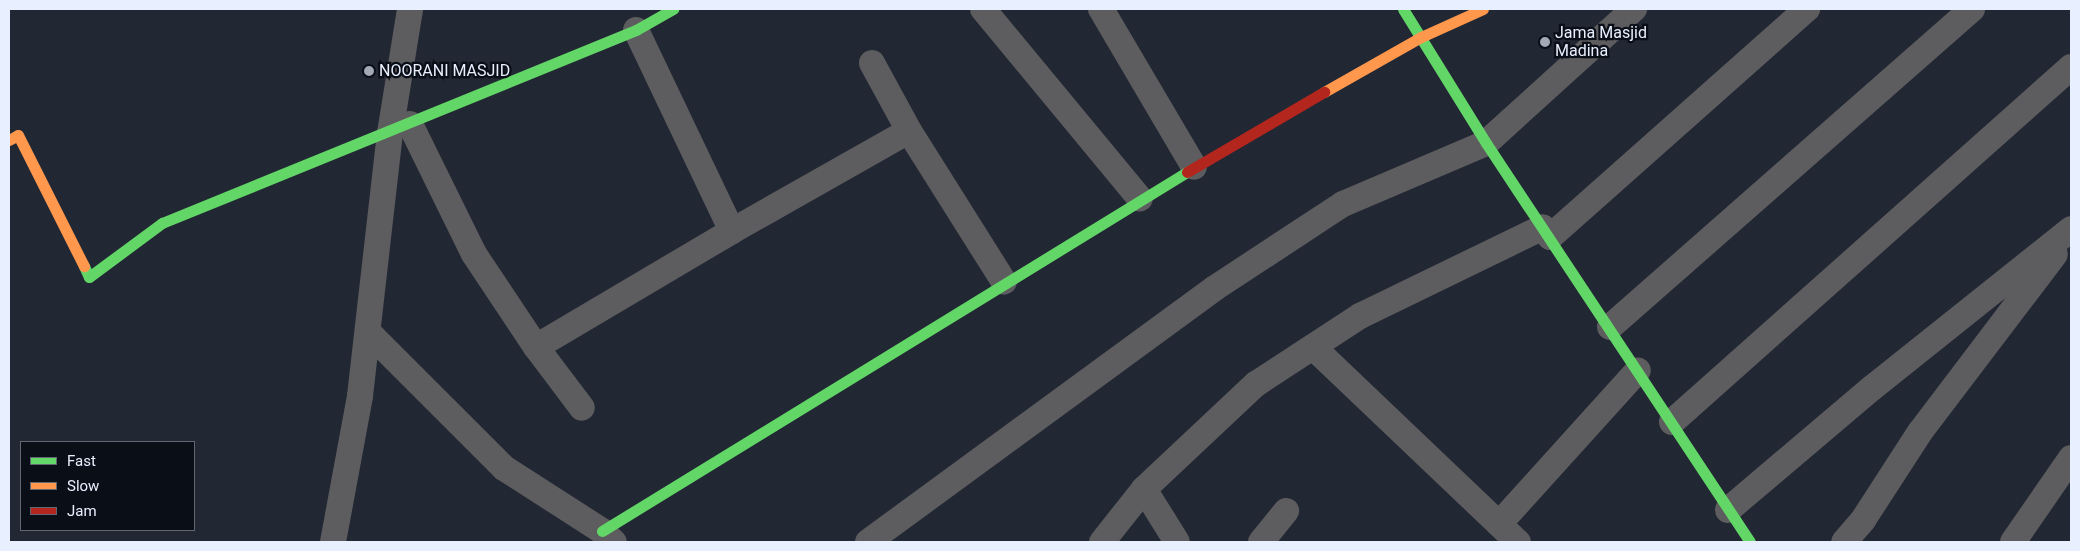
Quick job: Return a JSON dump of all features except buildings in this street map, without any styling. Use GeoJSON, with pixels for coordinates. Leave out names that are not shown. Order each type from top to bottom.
{"type":"FeatureCollection","features":[{"type":"Feature","properties":{"kind":"street"},"geometry":{"type":"LineString","coordinates":[[333,542],[360,396],[368,332],[400,128],[410,9]]}},
{"type":"Feature","properties":{"kind":"street"},"geometry":{"type":"LineString","coordinates":[[9,140],[18,135],[89,277],[162,223],[400,128],[636,30],[674,9]]}},
{"type":"Feature","properties":{"kind":"street"},"geometry":{"type":"LineString","coordinates":[[983,9],[1140,198]]}},
{"type":"Feature","properties":{"kind":"street"},"geometry":{"type":"LineString","coordinates":[[1101,9],[1194,166]]}},
{"type":"Feature","properties":{"kind":"street"},"geometry":{"type":"LineString","coordinates":[[1403,9],[1486,142],[1750,542]]}},
{"type":"Feature","properties":{"kind":"street"},"geometry":{"type":"LineString","coordinates":[[368,332],[504,468],[608,536],[1004,282],[1140,198],[1421,38],[1483,9]]}},
{"type":"Feature","properties":{"kind":"street"},"geometry":{"type":"LineString","coordinates":[[868,542],[1215,288],[1343,204],[1486,142],[1634,9]]}},
{"type":"Feature","properties":{"kind":"street"},"geometry":{"type":"LineString","coordinates":[[1102,542],[1144,490],[1256,384],[1360,316],[1546,232],[1807,9]]}},
{"type":"Feature","properties":{"kind":"street"},"geometry":{"type":"LineString","coordinates":[[1610,328],[1972,9]]}},
{"type":"Feature","properties":{"kind":"street"},"geometry":{"type":"LineString","coordinates":[[636,30],[732,231]]}},
{"type":"Feature","properties":{"kind":"street"},"geometry":{"type":"LineString","coordinates":[[872,63],[909,131],[1004,282]]}},
{"type":"Feature","properties":{"kind":"street"},"geometry":{"type":"LineString","coordinates":[[1672,422],[2071,67]]}},
{"type":"Feature","properties":{"kind":"street"},"geometry":{"type":"LineString","coordinates":[[400,128],[474,254],[536,347],[582,408]]}},
{"type":"Feature","properties":{"kind":"street"},"geometry":{"type":"LineString","coordinates":[[536,347],[732,231],[909,131]]}},
{"type":"Feature","properties":{"kind":"street"},"geometry":{"type":"LineString","coordinates":[[1728,510],[1872,388],[2071,229]]}},
{"type":"Feature","properties":{"kind":"street"},"geometry":{"type":"LineString","coordinates":[[1844,542],[1863,520],[1931,416],[2071,234]]}},
{"type":"Feature","properties":{"kind":"street"},"geometry":{"type":"LineString","coordinates":[[1313,347],[1518,542]]}},
{"type":"Feature","properties":{"kind":"street"},"geometry":{"type":"LineString","coordinates":[[1499,524],[1638,370]]}},
{"type":"Feature","properties":{"kind":"street"},"geometry":{"type":"LineString","coordinates":[[2013,542],[2071,458]]}},
{"type":"Feature","properties":{"kind":"street"},"geometry":{"type":"LineString","coordinates":[[1144,490],[1177,542]]}},
{"type":"Feature","properties":{"kind":"street"},"geometry":{"type":"LineString","coordinates":[[1261,542],[1286,510]]}},
{"type":"Feature","properties":{"kind":"traffic: fast"},"geometry":{"type":"LineString","coordinates":[[84,266],[89,277],[162,223],[636,30],[673,9]]}},
{"type":"Feature","properties":{"kind":"traffic: fast"},"geometry":{"type":"LineString","coordinates":[[1403,9],[1486,143],[1750,542]]}},
{"type":"Feature","properties":{"kind":"traffic: fast"},"geometry":{"type":"LineString","coordinates":[[602,531],[1187,172]]}},
{"type":"Feature","properties":{"kind":"traffic: slow"},"geometry":{"type":"LineString","coordinates":[[1324,92],[1421,37],[1483,9]]}},
{"type":"Feature","properties":{"kind":"traffic: slow"},"geometry":{"type":"LineString","coordinates":[[9,140],[18,135],[84,266]]}},
{"type":"Feature","properties":{"kind":"traffic: jam"},"geometry":{"type":"LineString","coordinates":[[1187,172],[1324,92]]}},
{"type":"Feature","properties":{"kind":"place","name":"Jama Masjid Madina"},"geometry":{"type":"Point","coordinates":[1545,42]}},
{"type":"Feature","properties":{"kind":"place","name":"NOORANI MASJID"},"geometry":{"type":"Point","coordinates":[369,71]}}]}
